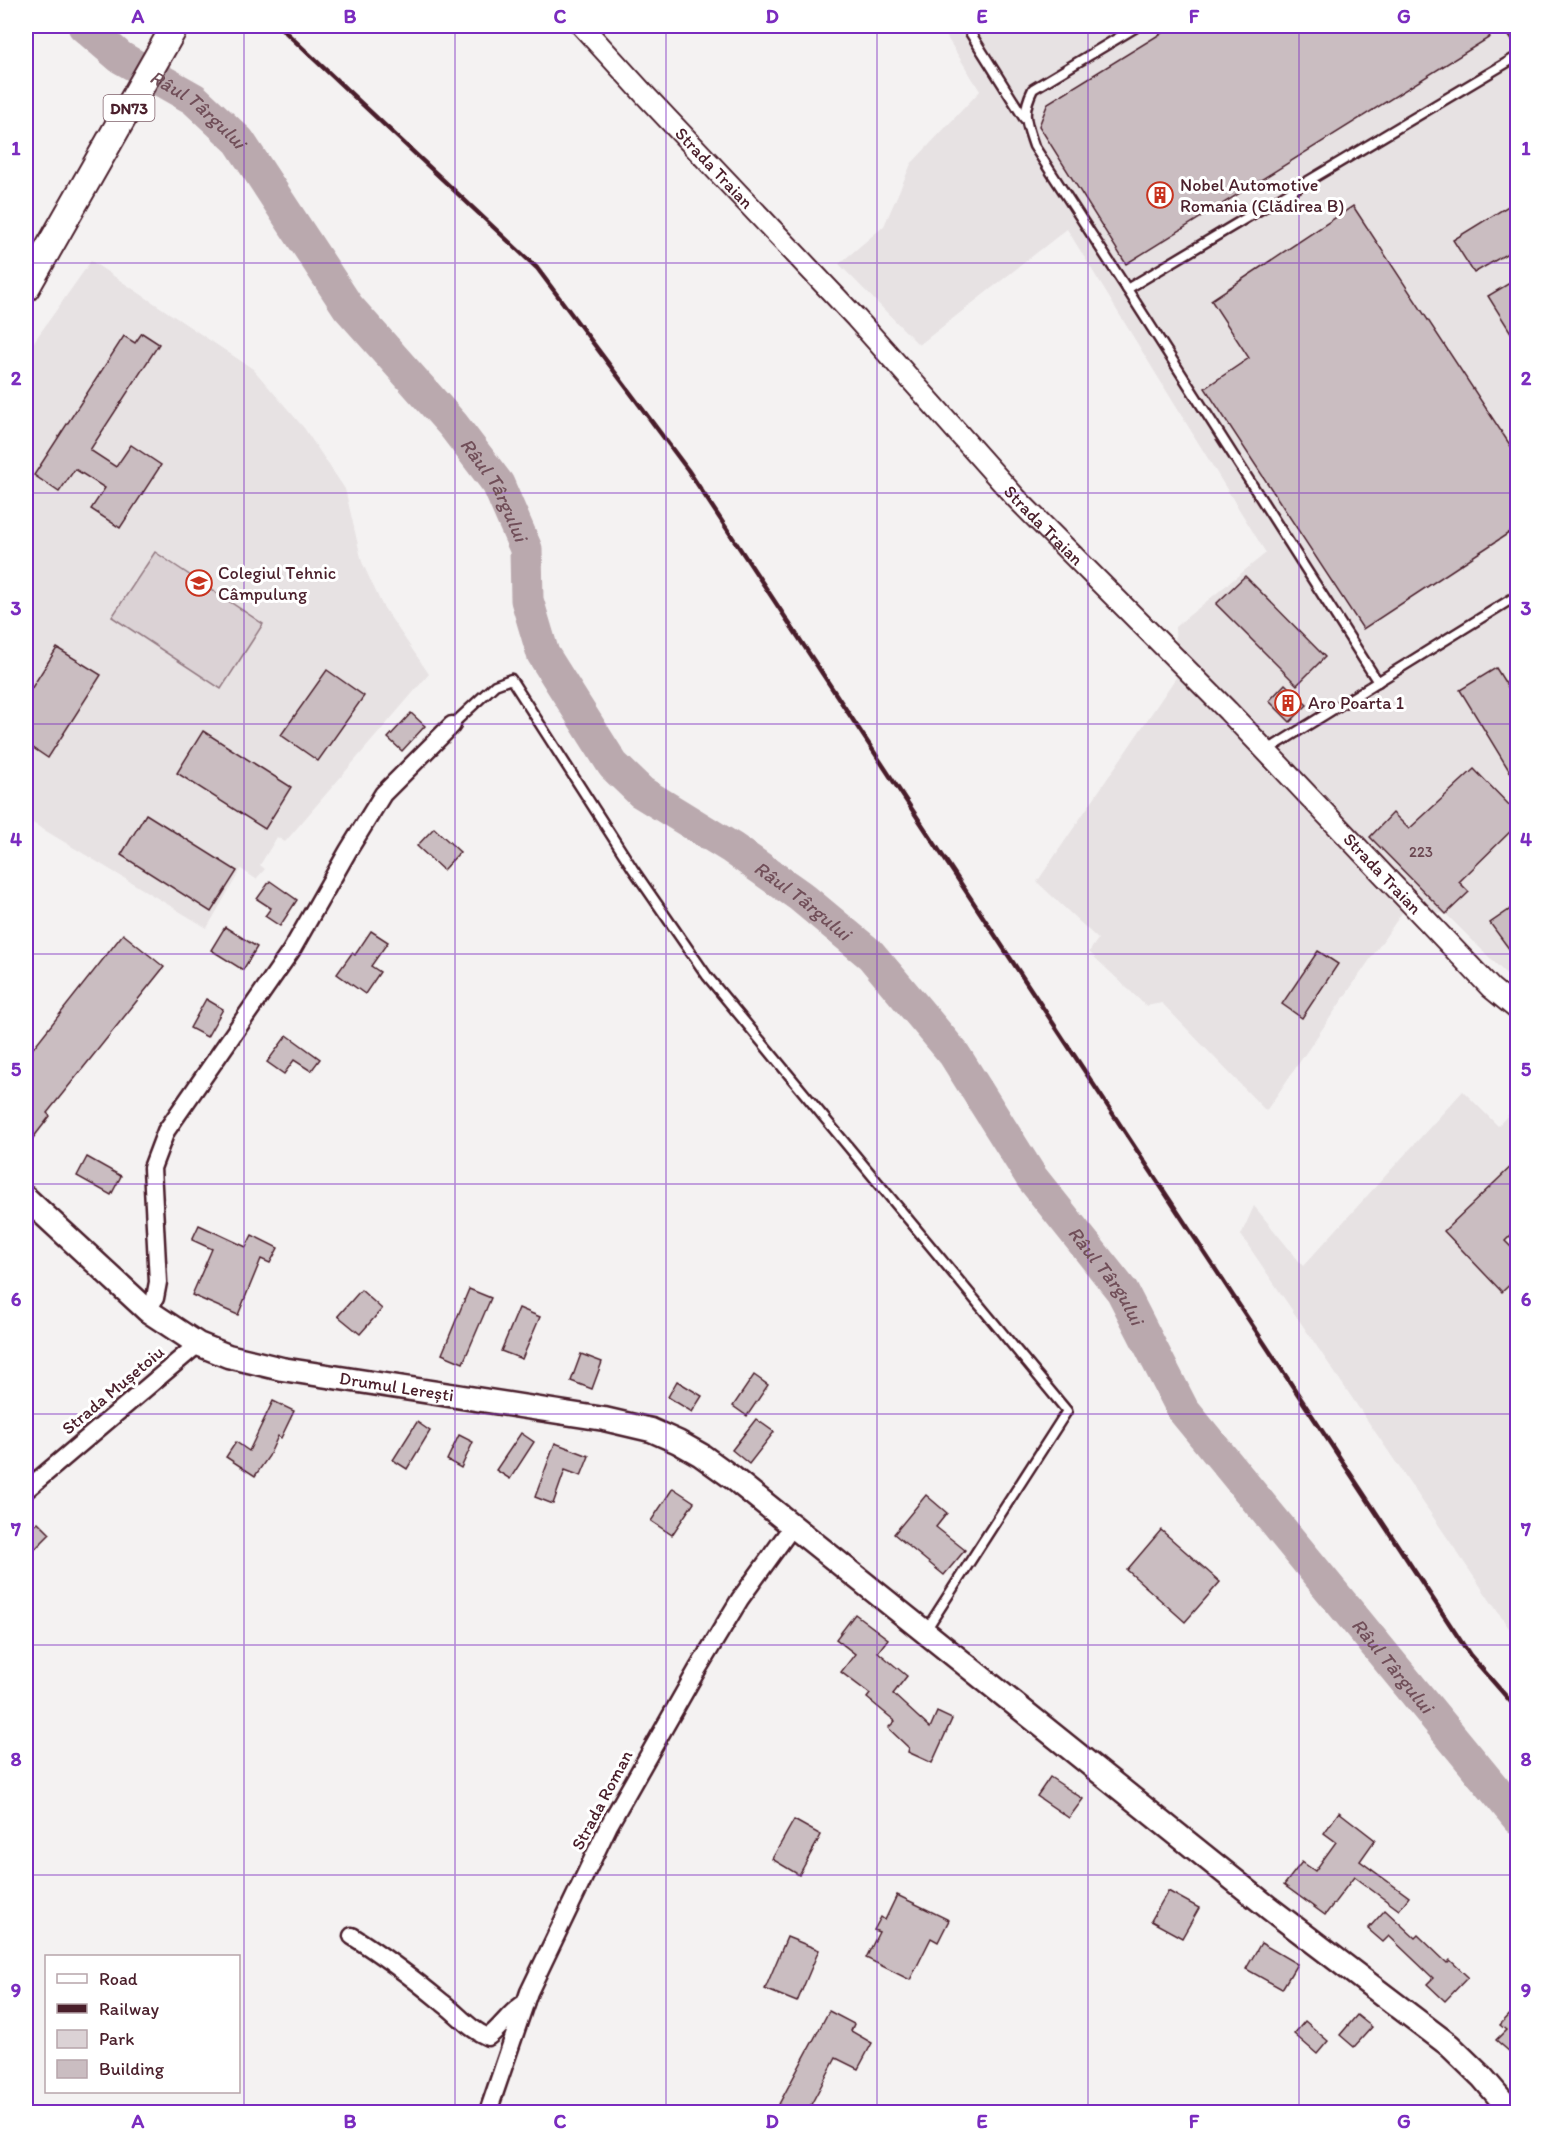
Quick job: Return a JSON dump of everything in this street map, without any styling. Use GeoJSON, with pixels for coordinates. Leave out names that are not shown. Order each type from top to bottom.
{"type":"FeatureCollection","features":[{"type":"Feature","properties":{"kind":"main road","name":"DN73"},"geometry":{"type":"LineString","coordinates":[[26,288],[175,26]]}},
{"type":"Feature","properties":{"kind":"main road","name":"Drumul Lerești"},"geometry":{"type":"LineString","coordinates":[[26,1198],[148,1311],[198,1344],[228,1356],[274,1367],[604,1419],[651,1430],[701,1455],[733,1478],[1269,1908],[1449,2044],[1512,2112]]}},
{"type":"Feature","properties":{"kind":"street","name":"Strada Traian"},"geometry":{"type":"LineString","coordinates":[[582,26],[856,318],[1016,498],[1266,751],[1491,988],[1518,1010]]}},
{"type":"Feature","properties":{"kind":"street"},"geometry":{"type":"LineString","coordinates":[[148,1311],[155,1298],[158,1282],[152,1168],[166,1131],[291,951],[383,794],[452,725]]}},
{"type":"Feature","properties":{"kind":"street","name":"Strada Mușetoiu"},"geometry":{"type":"LineString","coordinates":[[26,1490],[198,1344]]}},
{"type":"Feature","properties":{"kind":"street","name":"Strada Roman"},"geometry":{"type":"LineString","coordinates":[[488,2112],[526,2002],[559,1926],[609,1825],[728,1619],[792,1527]]}},
{"type":"Feature","properties":{"kind":"street"},"geometry":{"type":"LineString","coordinates":[[352,1936],[446,2005],[477,2032],[488,2037],[526,2002]]}},
{"type":"Feature","properties":{"kind":"lane"},"geometry":{"type":"LineString","coordinates":[[966,26],[1026,121],[1035,146],[1378,682]]}},
{"type":"Feature","properties":{"kind":"lane"},"geometry":{"type":"LineString","coordinates":[[1026,121],[1025,105],[1033,89],[1138,26]]}},
{"type":"Feature","properties":{"kind":"lane"},"geometry":{"type":"LineString","coordinates":[[1509,26],[1518,39]]}},
{"type":"Feature","properties":{"kind":"lane"},"geometry":{"type":"LineString","coordinates":[[1127,289],[1518,56]]}},
{"type":"Feature","properties":{"kind":"lane"},"geometry":{"type":"LineString","coordinates":[[1266,751],[1518,595]]}},
{"type":"Feature","properties":{"kind":"lane"},"geometry":{"type":"LineString","coordinates":[[452,725],[495,685],[511,679],[633,869],[707,976],[1067,1411],[924,1633]]}},
{"type":"Feature","properties":{"kind":"shaded area"},"geometry":{"type":"Polygon","coordinates":[[[940,26],[1517,26],[1517,985],[1446,914],[1406,907],[1266,1111],[1162,1003],[1146,1006],[1089,952],[1098,939],[1037,882],[1177,676],[1175,627],[1266,553],[1067,229],[919,345],[839,264],[884,226],[911,164],[980,91],[940,26]]]}},
{"type":"Feature","properties":{"kind":"shaded area","name":"Colegiul Tehnic Câmpulung"},"geometry":{"type":"Polygon","coordinates":[[[91,261],[253,369],[304,428],[345,489],[362,562],[382,605],[429,674],[285,842],[277,837],[260,865],[265,869],[256,879],[241,869],[207,928],[26,819],[26,353],[91,261]]]}},
{"type":"Feature","properties":{"kind":"shaded area"},"geometry":{"type":"Polygon","coordinates":[[[1463,1091],[1498,1126],[1517,1105],[1517,1640],[1241,1235],[1254,1206],[1303,1266],[1463,1091]]]}},
{"type":"Feature","properties":{"kind":"green space"},"geometry":{"type":"Polygon","coordinates":[[[155,552],[263,624],[221,689],[112,617],[155,552]]]}},
{"type":"Feature","properties":{"kind":"water"},"geometry":{"type":"Polygon","coordinates":[[[69,26],[105,26],[125,48],[113,64],[69,26]]]}},
{"type":"Feature","properties":{"kind":"building","name":"Nobel Automotive Romania (Clădirea B)"},"geometry":{"type":"Polygon","coordinates":[[[1173,26],[1483,26],[1490,37],[1126,264],[1039,126],[1048,103],[1173,26]]]}},
{"type":"Feature","properties":{"kind":"building"},"geometry":{"type":"Polygon","coordinates":[[[1518,200],[1518,247],[1474,273],[1453,240],[1518,200]]]}},
{"type":"Feature","properties":{"kind":"building"},"geometry":{"type":"Polygon","coordinates":[[[1353,206],[1518,457],[1518,527],[1363,629],[1205,388],[1249,358],[1211,300],[1353,206]]]}},
{"type":"Feature","properties":{"kind":"building"},"geometry":{"type":"Polygon","coordinates":[[[1518,278],[1518,344],[1488,296],[1518,278]]]}},
{"type":"Feature","properties":{"kind":"building"},"geometry":{"type":"Polygon","coordinates":[[[142,333],[159,344],[90,450],[116,467],[131,445],[161,465],[120,528],[91,509],[105,488],[75,469],[59,492],[34,475],[124,336],[135,343],[142,333]]]}},
{"type":"Feature","properties":{"kind":"building"},"geometry":{"type":"Polygon","coordinates":[[[1245,576],[1325,657],[1297,685],[1216,604],[1245,576]]]}},
{"type":"Feature","properties":{"kind":"building"},"geometry":{"type":"Polygon","coordinates":[[[57,648],[101,675],[48,758],[26,743],[26,697],[57,648]]]}},
{"type":"Feature","properties":{"kind":"building"},"geometry":{"type":"Polygon","coordinates":[[[1496,668],[1518,703],[1518,785],[1460,690],[1496,668]]]}},
{"type":"Feature","properties":{"kind":"building"},"geometry":{"type":"Polygon","coordinates":[[[327,670],[364,696],[318,761],[281,735],[327,670]]]}},
{"type":"Feature","properties":{"kind":"building","name":"Aro Poarta 1"},"geometry":{"type":"Polygon","coordinates":[[[1285,684],[1307,705],[1290,722],[1269,701],[1285,684]]]}},
{"type":"Feature","properties":{"kind":"building"},"geometry":{"type":"Polygon","coordinates":[[[411,713],[425,726],[402,751],[388,738],[411,713]]]}},
{"type":"Feature","properties":{"kind":"building"},"geometry":{"type":"Polygon","coordinates":[[[203,731],[291,787],[265,829],[177,773],[203,731]]]}},
{"type":"Feature","properties":{"kind":"building"},"geometry":{"type":"Polygon","coordinates":[[[1474,769],[1518,814],[1518,824],[1459,882],[1469,892],[1446,914],[1370,837],[1393,813],[1409,829],[1474,769]]]}},
{"type":"Feature","properties":{"kind":"building"},"geometry":{"type":"Polygon","coordinates":[[[146,814],[237,871],[211,912],[121,855],[146,814]]]}},
{"type":"Feature","properties":{"kind":"building"},"geometry":{"type":"Polygon","coordinates":[[[434,828],[460,852],[443,870],[417,846],[434,828]]]}},
{"type":"Feature","properties":{"kind":"building"},"geometry":{"type":"Polygon","coordinates":[[[270,881],[297,900],[280,926],[265,916],[271,908],[257,899],[270,881]]]}},
{"type":"Feature","properties":{"kind":"building"},"geometry":{"type":"Polygon","coordinates":[[[1518,904],[1518,961],[1490,923],[1518,904]]]}},
{"type":"Feature","properties":{"kind":"building"},"geometry":{"type":"Polygon","coordinates":[[[225,927],[257,947],[243,970],[211,950],[225,927]]]}},
{"type":"Feature","properties":{"kind":"building"},"geometry":{"type":"Polygon","coordinates":[[[371,931],[388,942],[371,966],[380,972],[365,994],[337,974],[352,953],[355,955],[371,931]]]}},
{"type":"Feature","properties":{"kind":"building"},"geometry":{"type":"Polygon","coordinates":[[[123,934],[164,967],[47,1113],[50,1116],[26,1147],[26,1057],[123,934]]]}},
{"type":"Feature","properties":{"kind":"building"},"geometry":{"type":"Polygon","coordinates":[[[1318,951],[1338,964],[1302,1018],[1282,1004],[1318,951]]]}},
{"type":"Feature","properties":{"kind":"building"},"geometry":{"type":"Polygon","coordinates":[[[206,999],[223,1009],[207,1037],[190,1028],[206,999]]]}},
{"type":"Feature","properties":{"kind":"building"},"geometry":{"type":"Polygon","coordinates":[[[287,1035],[320,1059],[311,1071],[294,1060],[284,1074],[267,1062],[287,1035]]]}},
{"type":"Feature","properties":{"kind":"building"},"geometry":{"type":"Polygon","coordinates":[[[87,1157],[121,1176],[111,1195],[77,1176],[87,1157]]]}},
{"type":"Feature","properties":{"kind":"building"},"geometry":{"type":"Polygon","coordinates":[[[1518,1160],[1518,1228],[1505,1241],[1518,1254],[1518,1277],[1502,1292],[1444,1231],[1518,1160]]]}},
{"type":"Feature","properties":{"kind":"building"},"geometry":{"type":"Polygon","coordinates":[[[199,1225],[246,1247],[252,1235],[278,1248],[270,1263],[261,1259],[238,1315],[192,1295],[212,1249],[192,1240],[199,1225]]]}},
{"type":"Feature","properties":{"kind":"building"},"geometry":{"type":"Polygon","coordinates":[[[469,1289],[491,1298],[463,1363],[442,1354],[469,1289]]]}},
{"type":"Feature","properties":{"kind":"building"},"geometry":{"type":"Polygon","coordinates":[[[361,1290],[382,1309],[360,1334],[338,1316],[361,1290]]]}},
{"type":"Feature","properties":{"kind":"building"},"geometry":{"type":"Polygon","coordinates":[[[519,1308],[540,1317],[522,1359],[501,1351],[519,1308]]]}},
{"type":"Feature","properties":{"kind":"building"},"geometry":{"type":"Polygon","coordinates":[[[581,1354],[602,1362],[592,1389],[571,1381],[581,1354]]]}},
{"type":"Feature","properties":{"kind":"building"},"geometry":{"type":"Polygon","coordinates":[[[754,1375],[768,1385],[747,1416],[733,1406],[754,1375]]]}},
{"type":"Feature","properties":{"kind":"building"},"geometry":{"type":"Polygon","coordinates":[[[677,1381],[702,1396],[692,1412],[668,1397],[677,1381]]]}},
{"type":"Feature","properties":{"kind":"building"},"geometry":{"type":"Polygon","coordinates":[[[273,1401],[294,1411],[281,1438],[278,1436],[269,1456],[255,1476],[226,1457],[236,1442],[249,1451],[273,1401]]]}},
{"type":"Feature","properties":{"kind":"building"},"geometry":{"type":"Polygon","coordinates":[[[756,1419],[774,1432],[749,1464],[732,1450],[756,1419]]]}},
{"type":"Feature","properties":{"kind":"building"},"geometry":{"type":"Polygon","coordinates":[[[417,1422],[430,1431],[407,1469],[393,1460],[417,1422]]]}},
{"type":"Feature","properties":{"kind":"building"},"geometry":{"type":"Polygon","coordinates":[[[521,1433],[534,1442],[510,1479],[496,1470],[521,1433]]]}},
{"type":"Feature","properties":{"kind":"building"},"geometry":{"type":"Polygon","coordinates":[[[459,1435],[473,1442],[461,1468],[447,1460],[459,1435]]]}},
{"type":"Feature","properties":{"kind":"building"},"geometry":{"type":"Polygon","coordinates":[[[555,1443],[589,1456],[581,1476],[565,1470],[553,1504],[535,1497],[555,1443]]]}},
{"type":"Feature","properties":{"kind":"building"},"geometry":{"type":"Polygon","coordinates":[[[673,1488],[694,1502],[672,1535],[651,1521],[673,1488]]]}},
{"type":"Feature","properties":{"kind":"building"},"geometry":{"type":"Polygon","coordinates":[[[926,1495],[947,1513],[936,1527],[965,1550],[944,1575],[894,1534],[926,1495]]]}},
{"type":"Feature","properties":{"kind":"building"},"geometry":{"type":"Polygon","coordinates":[[[38,1522],[50,1534],[26,1558],[26,1533],[38,1522]]]}},
{"type":"Feature","properties":{"kind":"building"},"geometry":{"type":"Polygon","coordinates":[[[1161,1530],[1220,1582],[1185,1622],[1127,1570],[1161,1530]]]}},
{"type":"Feature","properties":{"kind":"building"},"geometry":{"type":"Polygon","coordinates":[[[855,1614],[888,1639],[878,1652],[907,1676],[893,1694],[930,1728],[937,1712],[952,1719],[932,1763],[908,1752],[909,1748],[888,1728],[895,1721],[867,1698],[870,1694],[841,1672],[855,1654],[836,1639],[855,1614]]]}},
{"type":"Feature","properties":{"kind":"building"},"geometry":{"type":"Polygon","coordinates":[[[1050,1777],[1083,1799],[1069,1818],[1037,1796],[1050,1777]]]}},
{"type":"Feature","properties":{"kind":"building"},"geometry":{"type":"Polygon","coordinates":[[[1339,1812],[1375,1840],[1360,1861],[1409,1897],[1399,1910],[1354,1877],[1325,1915],[1284,1885],[1302,1862],[1315,1871],[1336,1842],[1324,1833],[1339,1812]]]}},
{"type":"Feature","properties":{"kind":"building"},"geometry":{"type":"Polygon","coordinates":[[[794,1820],[821,1835],[799,1875],[772,1859],[794,1820]]]}},
{"type":"Feature","properties":{"kind":"building"},"geometry":{"type":"Polygon","coordinates":[[[1168,1891],[1199,1908],[1182,1938],[1151,1921],[1168,1891]]]}},
{"type":"Feature","properties":{"kind":"building"},"geometry":{"type":"Polygon","coordinates":[[[897,1895],[949,1920],[938,1942],[931,1938],[910,1980],[866,1958],[879,1932],[874,1930],[881,1917],[885,1920],[897,1895]]]}},
{"type":"Feature","properties":{"kind":"building"},"geometry":{"type":"Polygon","coordinates":[[[1385,1910],[1415,1938],[1418,1935],[1447,1963],[1450,1960],[1468,1977],[1445,2001],[1427,1984],[1433,1978],[1389,1936],[1383,1942],[1368,1929],[1385,1910]]]}},
{"type":"Feature","properties":{"kind":"building"},"geometry":{"type":"Polygon","coordinates":[[[787,1937],[819,1950],[797,2002],[765,1989],[787,1937]]]}},
{"type":"Feature","properties":{"kind":"building"},"geometry":{"type":"Polygon","coordinates":[[[1261,1943],[1297,1964],[1282,1989],[1246,1969],[1261,1943]]]}},
{"type":"Feature","properties":{"kind":"building"},"geometry":{"type":"Polygon","coordinates":[[[1518,2006],[1518,2044],[1510,2052],[1496,2040],[1506,2030],[1500,2025],[1518,2006]]]}},
{"type":"Feature","properties":{"kind":"building"},"geometry":{"type":"Polygon","coordinates":[[[829,2011],[854,2024],[851,2031],[872,2043],[858,2069],[836,2058],[807,2112],[790,2112],[778,2106],[829,2011]]]}},
{"type":"Feature","properties":{"kind":"building"},"geometry":{"type":"Polygon","coordinates":[[[1357,2015],[1372,2027],[1354,2047],[1340,2035],[1357,2015]]]}},
{"type":"Feature","properties":{"kind":"building"},"geometry":{"type":"Polygon","coordinates":[[[1305,2021],[1328,2041],[1317,2054],[1294,2034],[1305,2021]]]}},
{"type":"Feature","properties":{"kind":"waterway","name":"Râul Târgului"},"geometry":{"type":"LineString","coordinates":[[84,26],[120,57],[194,99],[239,141],[348,307],[453,425],[498,484],[526,549],[527,600],[543,654],[613,765],[641,792],[732,848],[800,896],[871,955],[954,1054],[1032,1178],[1122,1291],[1183,1410],[1518,1818]]}},
{"type":"Feature","properties":{"kind":"railway"},"geometry":{"type":"LineString","coordinates":[[279,26],[537,268],[688,470],[1470,1655],[1518,1710]]}},
{"type":"Feature","properties":{"kind":"place","name":"Nobel Automotive Romania (Clădirea B)"},"geometry":{"type":"Point","coordinates":[1160,195]}},
{"type":"Feature","properties":{"kind":"place","name":"Colegiul Tehnic Câmpulung"},"geometry":{"type":"Point","coordinates":[199,583]}},
{"type":"Feature","properties":{"kind":"place","name":"Aro Poarta 1"},"geometry":{"type":"Point","coordinates":[1288,703]}}]}
